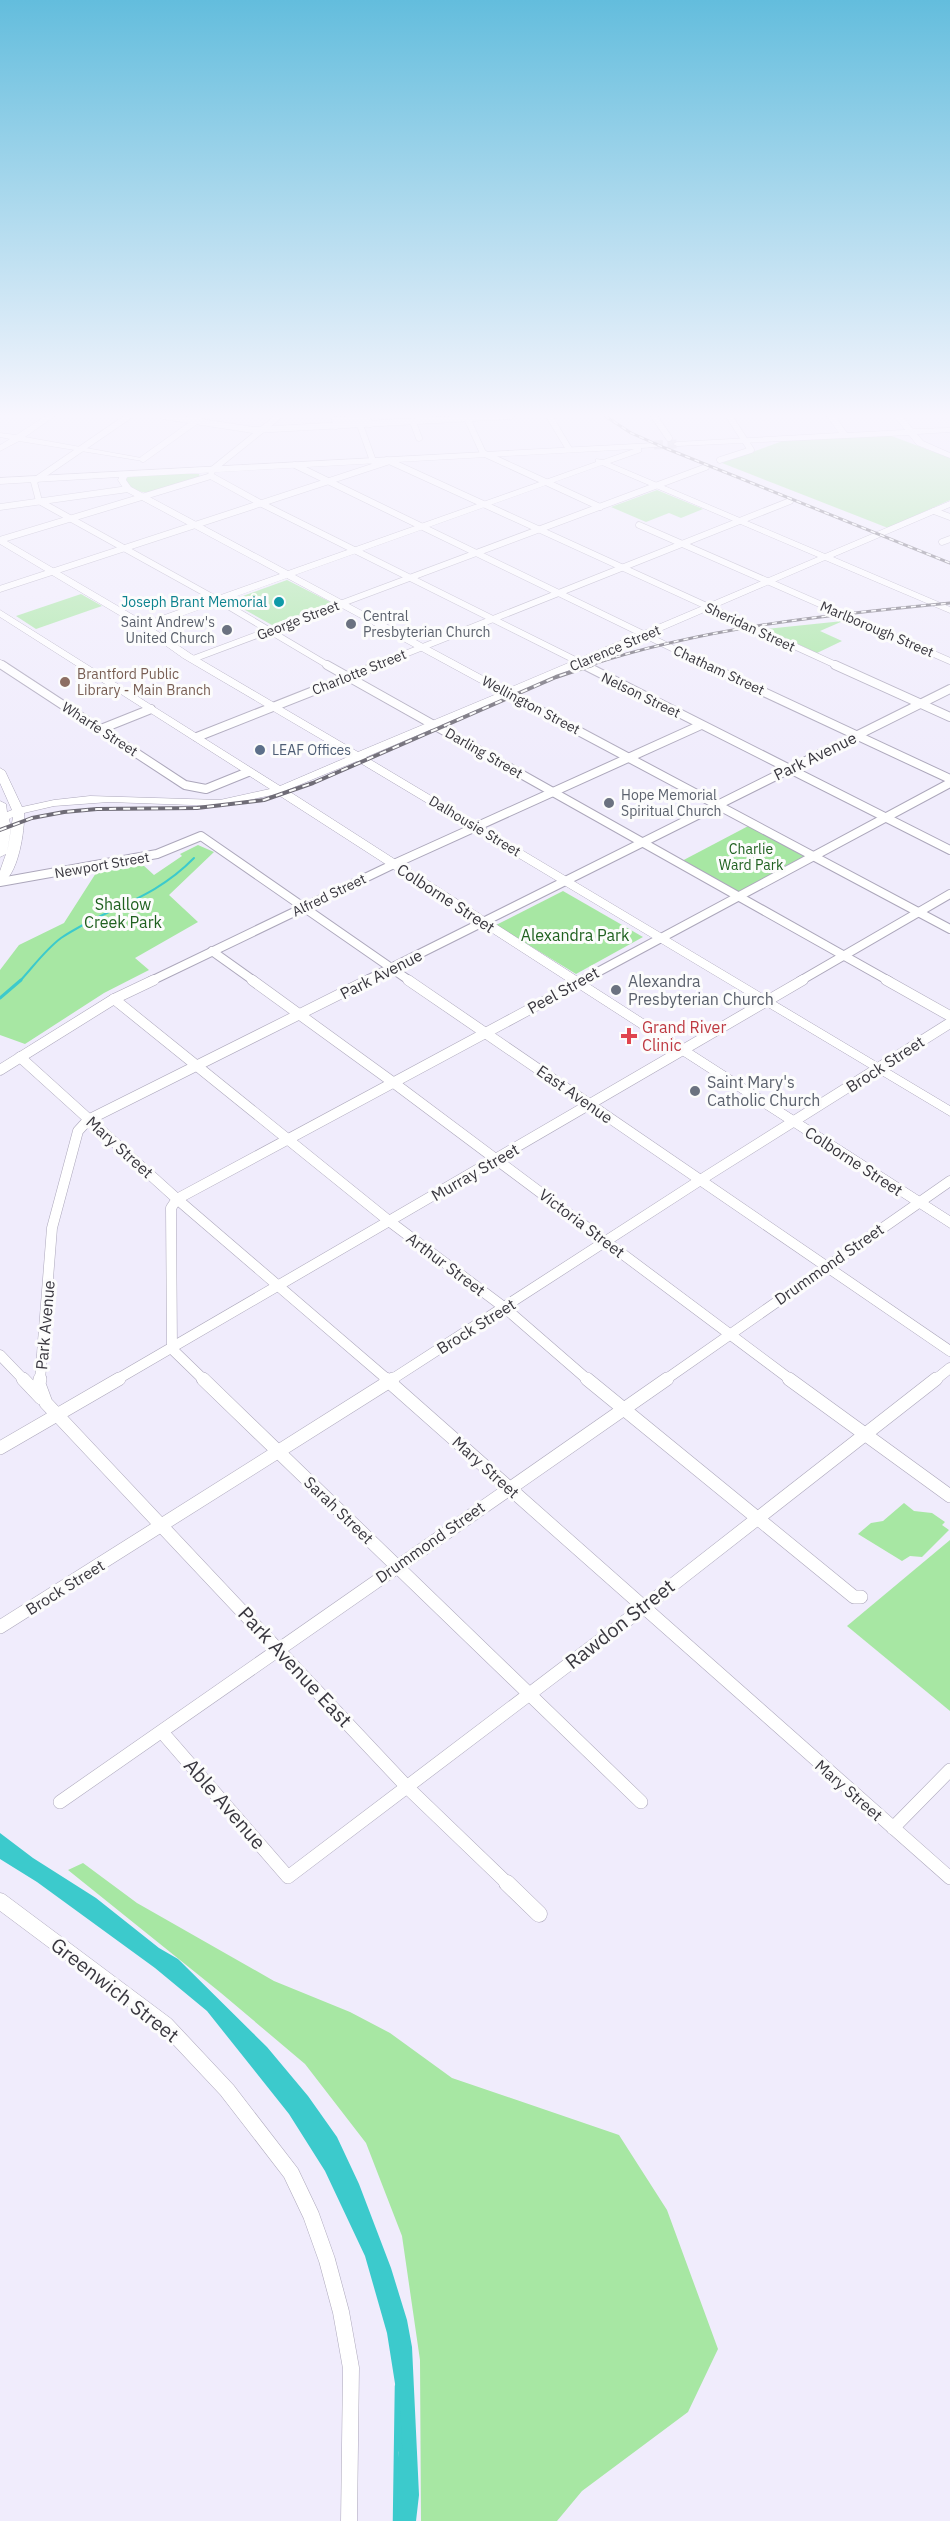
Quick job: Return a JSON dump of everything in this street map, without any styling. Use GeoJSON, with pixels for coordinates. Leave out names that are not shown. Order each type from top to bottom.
{"type":"FeatureCollection","features":[{"type":"Feature","properties":{"kind":"main road","name":"Wellington Street"},"geometry":{"type":"LineString","coordinates":[[210,534],[508,694]]}},
{"type":"Feature","properties":{"kind":"main road"},"geometry":{"type":"LineString","coordinates":[[144,626],[402,534]]}},
{"type":"Feature","properties":{"kind":"main road"},"geometry":{"type":"LineString","coordinates":[[769,534],[950,610]]}},
{"type":"Feature","properties":{"kind":"main road","name":"Clarence Street"},"geometry":{"type":"LineString","coordinates":[[1,812],[72,800],[147,799],[222,803],[279,790],[881,534]]}},
{"type":"Feature","properties":{"kind":"main road","name":"Dalhousie Street"},"geometry":{"type":"LineString","coordinates":[[0,540],[144,626],[272,707],[478,827],[565,882],[880,1068],[950,1112]]}},
{"type":"Feature","properties":{"kind":"main road","name":"Colborne Street"},"geometry":{"type":"LineString","coordinates":[[0,613],[279,790],[950,1223]]}},
{"type":"Feature","properties":{"kind":"main road"},"geometry":{"type":"LineString","coordinates":[[0,771],[17,808],[19,822],[14,846],[4,876],[0,881]]}},
{"type":"Feature","properties":{"kind":"main road"},"geometry":{"type":"LineString","coordinates":[[0,859],[5,842],[1,812]]}},
{"type":"Feature","properties":{"kind":"street"},"geometry":{"type":"LineString","coordinates":[[0,540],[21,534]]}},
{"type":"Feature","properties":{"kind":"street","name":"Darling Street"},"geometry":{"type":"LineString","coordinates":[[98,534],[950,1016]]}},
{"type":"Feature","properties":{"kind":"street"},"geometry":{"type":"LineString","coordinates":[[0,590],[173,534]]}},
{"type":"Feature","properties":{"kind":"street","name":"Nelson Street"},"geometry":{"type":"LineString","coordinates":[[320,534],[950,850]]}},
{"type":"Feature","properties":{"kind":"street","name":"Chatham Street"},"geometry":{"type":"LineString","coordinates":[[435,534],[950,781]]}},
{"type":"Feature","properties":{"kind":"street","name":"George Street"},"geometry":{"type":"LineString","coordinates":[[193,659],[530,534]]}},
{"type":"Feature","properties":{"kind":"street","name":"Sheridan Street"},"geometry":{"type":"LineString","coordinates":[[548,534],[950,717]]}},
{"type":"Feature","properties":{"kind":"street","name":"Marlborough Street"},"geometry":{"type":"LineString","coordinates":[[659,534],[950,661]]}},
{"type":"Feature","properties":{"kind":"street","name":"Charlotte Street"},"geometry":{"type":"LineString","coordinates":[[196,737],[705,534]]}},
{"type":"Feature","properties":{"kind":"street"},"geometry":{"type":"LineString","coordinates":[[942,542],[950,539]]}},
{"type":"Feature","properties":{"kind":"street","name":"Wharfe Street"},"geometry":{"type":"LineString","coordinates":[[0,663],[184,785],[206,789],[248,772]]}},
{"type":"Feature","properties":{"kind":"street","name":"Park Avenue"},"geometry":{"type":"LineString","coordinates":[[46,1403],[39,1384],[44,1359],[52,1228],[78,1131],[88,1120],[950,689]]}},
{"type":"Feature","properties":{"kind":"street","name":"Wellington Street"},"geometry":{"type":"LineString","coordinates":[[508,694],[950,929]]}},
{"type":"Feature","properties":{"kind":"street"},"geometry":{"type":"LineString","coordinates":[[101,729],[151,710]]}},
{"type":"Feature","properties":{"kind":"street","name":"Alfred Street"},"geometry":{"type":"LineString","coordinates":[[0,1070],[114,999],[394,864],[701,725]]}},
{"type":"Feature","properties":{"kind":"street","name":"Peel Street"},"geometry":{"type":"LineString","coordinates":[[177,1199],[950,781]]}},
{"type":"Feature","properties":{"kind":"street","name":"Newport Street"},"geometry":{"type":"LineString","coordinates":[[0,881],[157,854],[201,836]]}},
{"type":"Feature","properties":{"kind":"street","name":"East Avenue"},"geometry":{"type":"LineString","coordinates":[[201,836],[590,1106],[702,1179],[950,1351]]}},
{"type":"Feature","properties":{"kind":"street","name":"Murray Street"},"geometry":{"type":"LineString","coordinates":[[0,1448],[950,894]]}},
{"type":"Feature","properties":{"kind":"street","name":"Victoria Street"},"geometry":{"type":"LineString","coordinates":[[212,951],[394,1083],[729,1335],[950,1496]]}},
{"type":"Feature","properties":{"kind":"street","name":"Arthur Street"},"geometry":{"type":"LineString","coordinates":[[114,999],[389,1221],[505,1308],[623,1410],[854,1597],[861,1598]]}},
{"type":"Feature","properties":{"kind":"street","name":"Brock Street"},"geometry":{"type":"LineString","coordinates":[[0,1627],[163,1526],[505,1308],[702,1179],[950,1023]]}},
{"type":"Feature","properties":{"kind":"street","name":"Mary Street"},"geometry":{"type":"LineString","coordinates":[[20,1057],[177,1199],[389,1381],[950,1878]]}},
{"type":"Feature","properties":{"kind":"street","name":"Drummond Street"},"geometry":{"type":"LineString","coordinates":[[60,1802],[950,1180]]}},
{"type":"Feature","properties":{"kind":"street"},"geometry":{"type":"LineString","coordinates":[[172,1349],[171,1208],[177,1199]]}},
{"type":"Feature","properties":{"kind":"street","name":"Sarah Street"},"geometry":{"type":"LineString","coordinates":[[172,1349],[641,1802]]}},
{"type":"Feature","properties":{"kind":"street"},"geometry":{"type":"LineString","coordinates":[[0,1355],[57,1415]]}},
{"type":"Feature","properties":{"kind":"street","name":"Rawdon Street"},"geometry":{"type":"LineString","coordinates":[[288,1877],[643,1608],[950,1368]]}},
{"type":"Feature","properties":{"kind":"street","name":"Park Avenue East"},"geometry":{"type":"LineString","coordinates":[[57,1415],[408,1788],[539,1914]]}},
{"type":"Feature","properties":{"kind":"street","name":"Able Avenue"},"geometry":{"type":"LineString","coordinates":[[162,1732],[288,1877]]}},
{"type":"Feature","properties":{"kind":"street"},"geometry":{"type":"LineString","coordinates":[[893,1828],[950,1770]]}},
{"type":"Feature","properties":{"kind":"street","name":"Greenwich Street"},"geometry":{"type":"LineString","coordinates":[[0,1901],[166,2025],[228,2090],[291,2173],[311,2215],[327,2260],[341,2312],[351,2368],[349,2521]]}},
{"type":"Feature","properties":{"kind":"green space"},"geometry":{"type":"Polygon","coordinates":[[[287,580],[332,603],[272,625],[229,601],[287,580]]]}},
{"type":"Feature","properties":{"kind":"green space"},"geometry":{"type":"Polygon","coordinates":[[[81,594],[102,606],[36,629],[16,616],[81,594]]]}},
{"type":"Feature","properties":{"kind":"green space"},"geometry":{"type":"Polygon","coordinates":[[[843,621],[820,631],[842,641],[817,653],[766,629],[843,621]]]}},
{"type":"Feature","properties":{"kind":"green space","name":"Charlie Ward Park"},"geometry":{"type":"Polygon","coordinates":[[[754,823],[814,855],[738,896],[678,863],[754,823]]]}},
{"type":"Feature","properties":{"kind":"green space","name":"Shallow Creek Park"},"geometry":{"type":"Polygon","coordinates":[[[198,845],[214,852],[169,895],[198,922],[135,958],[149,970],[104,993],[25,1044],[0,1035],[0,970],[19,945],[64,923],[96,873],[143,865],[154,875],[182,856],[180,854],[198,845]]]}},
{"type":"Feature","properties":{"kind":"green space","name":"Alexandra Park"},"geometry":{"type":"Polygon","coordinates":[[[563,891],[643,937],[576,974],[496,925],[563,891]]]}},
{"type":"Feature","properties":{"kind":"green space"},"geometry":{"type":"Polygon","coordinates":[[[904,1503],[914,1511],[932,1513],[945,1522],[942,1525],[949,1530],[922,1557],[910,1556],[902,1561],[858,1534],[871,1523],[883,1521],[904,1503]]]}},
{"type":"Feature","properties":{"kind":"green space"},"geometry":{"type":"Polygon","coordinates":[[[950,1540],[950,1711],[847,1626],[950,1540]]]}},
{"type":"Feature","properties":{"kind":"green space"},"geometry":{"type":"Polygon","coordinates":[[[83,1863],[137,1903],[274,1981],[350,2012],[390,2033],[452,2078],[619,2135],[667,2210],[718,2349],[688,2412],[582,2491],[557,2521],[421,2521],[420,2360],[402,2236],[366,2143],[305,2064],[68,1870],[83,1863]]]}},
{"type":"Feature","properties":{"kind":"water"},"geometry":{"type":"Polygon","coordinates":[[[0,1833],[33,1858],[96,1898],[159,1948],[178,1959],[267,2047],[308,2096],[337,2137],[359,2184],[391,2268],[407,2320],[412,2347],[419,2495],[416,2521],[395,2521],[400,2415],[387,2333],[365,2256],[325,2171],[289,2114],[207,2011],[155,1968],[37,1882],[0,1859],[0,1833]]]}},
{"type":"Feature","properties":{"kind":"waterway"},"geometry":{"type":"LineString","coordinates":[[20,980],[44,953],[61,938],[78,927],[146,894],[178,873],[194,858]]}},
{"type":"Feature","properties":{"kind":"waterway"},"geometry":{"type":"LineString","coordinates":[[0,998],[20,980]]}},
{"type":"Feature","properties":{"kind":"waterway"},"geometry":{"type":"LineString","coordinates":[[395,2521],[397,2386],[400,2450]]}},
{"type":"Feature","properties":{"kind":"railway"},"geometry":{"type":"LineString","coordinates":[[877,534],[950,563]]}},
{"type":"Feature","properties":{"kind":"railway"},"geometry":{"type":"LineString","coordinates":[[587,666],[676,641],[767,624],[950,603]]}},
{"type":"Feature","properties":{"kind":"railway"},"geometry":{"type":"LineString","coordinates":[[0,830],[32,818],[64,812],[97,809],[197,808],[264,800],[313,783],[556,677],[592,665]]}},
{"type":"Feature","properties":{"kind":"place","name":"Joseph Brant Memorial"},"geometry":{"type":"Point","coordinates":[279,602]}},
{"type":"Feature","properties":{"kind":"place","name":"Central Presbyterian Church"},"geometry":{"type":"Point","coordinates":[351,624]}},
{"type":"Feature","properties":{"kind":"place","name":"Saint Andrew's United Church"},"geometry":{"type":"Point","coordinates":[227,630]}},
{"type":"Feature","properties":{"kind":"place","name":"Brantford Public Library - Main Branch"},"geometry":{"type":"Point","coordinates":[65,682]}},
{"type":"Feature","properties":{"kind":"place","name":"LEAF Offices"},"geometry":{"type":"Point","coordinates":[260,750]}},
{"type":"Feature","properties":{"kind":"place","name":"Hope Memorial Spiritual Church"},"geometry":{"type":"Point","coordinates":[609,803]}},
{"type":"Feature","properties":{"kind":"place","name":"Alexandra Presbyterian Church"},"geometry":{"type":"Point","coordinates":[616,990]}},
{"type":"Feature","properties":{"kind":"place","name":"Grand River Clinic"},"geometry":{"type":"Point","coordinates":[629,1036]}},
{"type":"Feature","properties":{"kind":"place","name":"Saint Mary's Catholic Church"},"geometry":{"type":"Point","coordinates":[695,1091]}}]}
